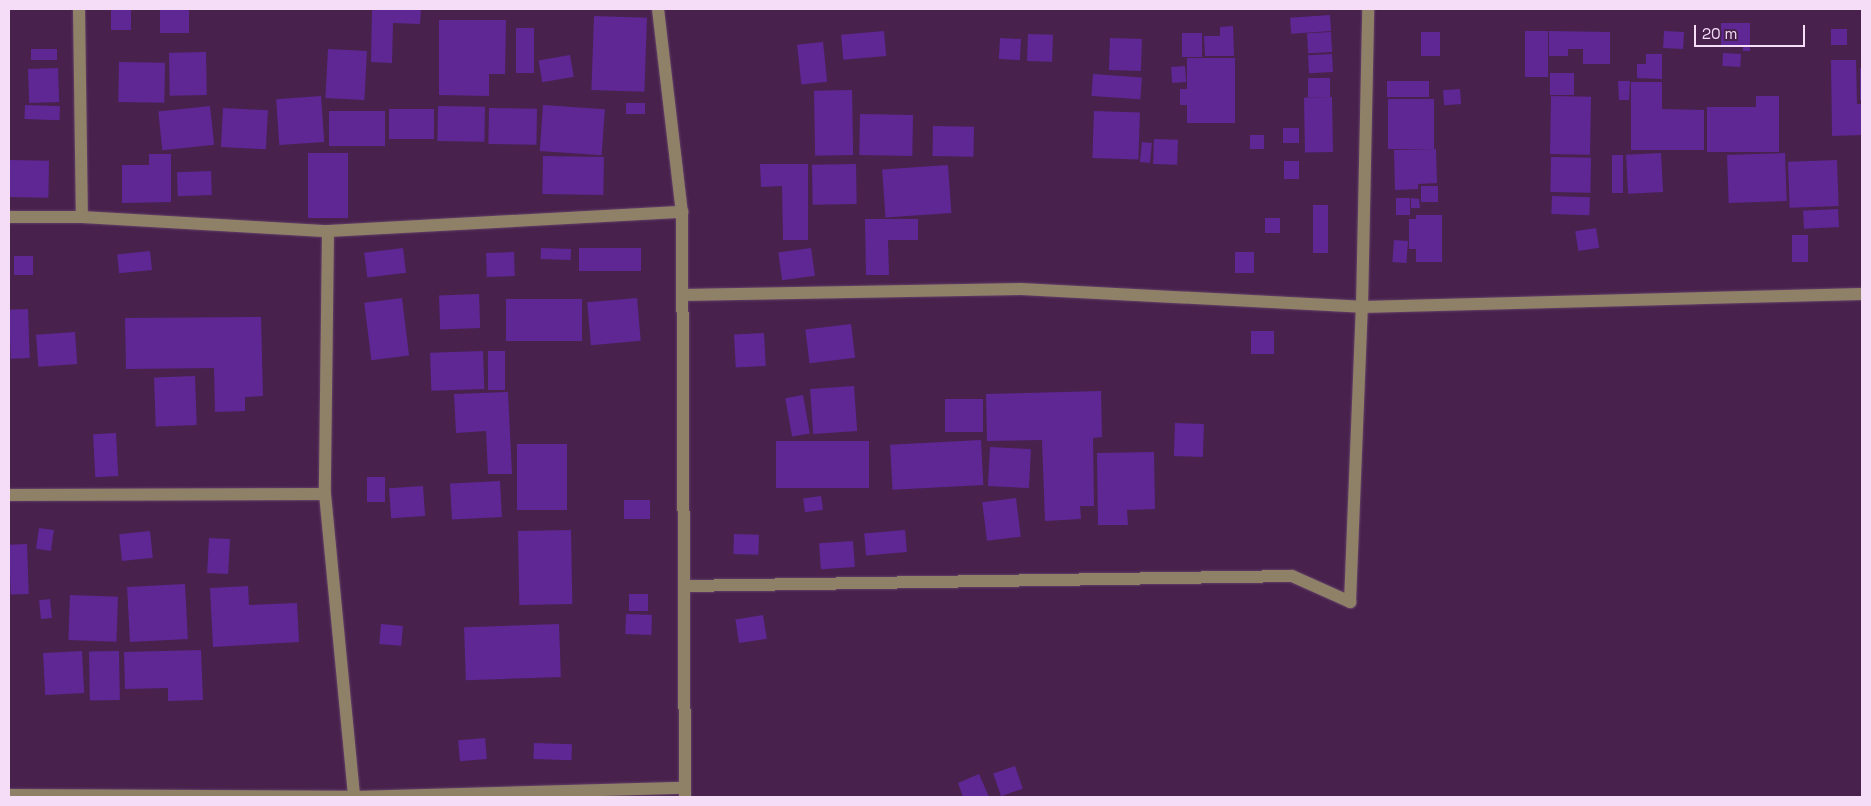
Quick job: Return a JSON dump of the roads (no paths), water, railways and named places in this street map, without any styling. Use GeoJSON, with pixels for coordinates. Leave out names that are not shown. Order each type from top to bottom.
{"type":"FeatureCollection","features":[{"type":"Feature","properties":{"kind":"street"},"geometry":{"type":"LineString","coordinates":[[79,9],[82,217]]}},
{"type":"Feature","properties":{"kind":"street"},"geometry":{"type":"LineString","coordinates":[[9,795],[354,797],[684,792],[682,212],[658,9]]}},
{"type":"Feature","properties":{"kind":"street"},"geometry":{"type":"LineString","coordinates":[[684,586],[1292,576],[1350,602],[1362,307],[1368,9]]}},
{"type":"Feature","properties":{"kind":"street"},"geometry":{"type":"LineString","coordinates":[[9,217],[82,217],[328,230],[682,212]]}},
{"type":"Feature","properties":{"kind":"street"},"geometry":{"type":"LineString","coordinates":[[328,230],[325,494],[354,797]]}},
{"type":"Feature","properties":{"kind":"street"},"geometry":{"type":"LineString","coordinates":[[682,295],[1021,290],[1362,307],[1862,294]]}},
{"type":"Feature","properties":{"kind":"street"},"geometry":{"type":"LineString","coordinates":[[9,495],[325,494]]}}]}
